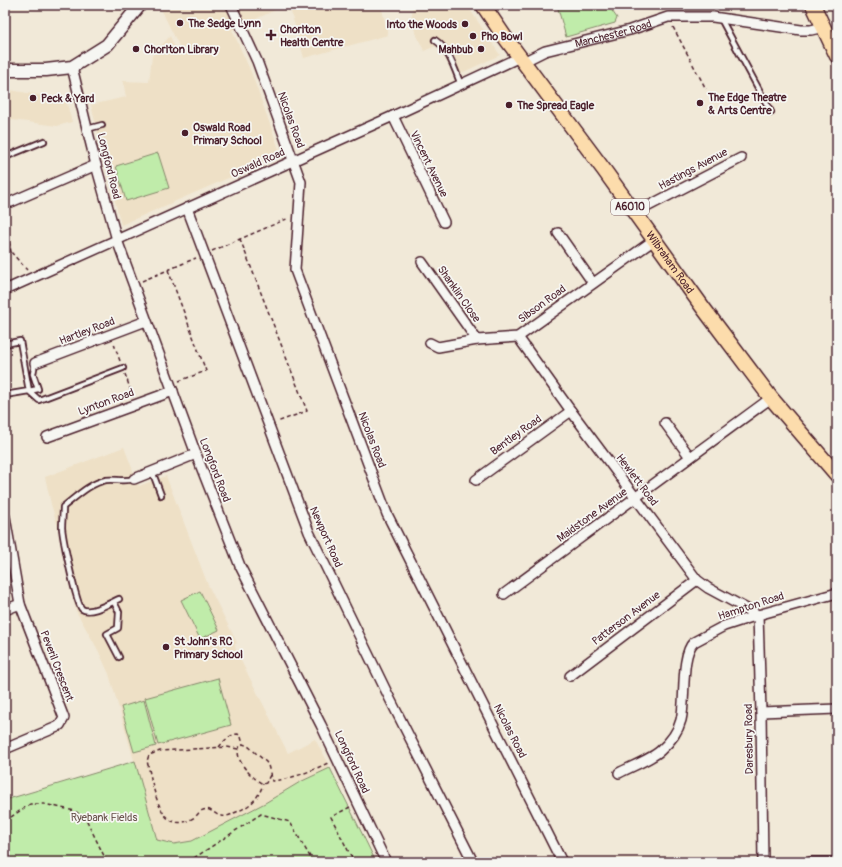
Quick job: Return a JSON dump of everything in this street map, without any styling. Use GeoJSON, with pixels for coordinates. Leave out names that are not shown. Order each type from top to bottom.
{"type":"FeatureCollection","features":[{"type":"Feature","properties":{"kind":"main road"},"geometry":{"type":"LineString","coordinates":[[5,70],[46,70],[72,67],[107,45],[140,5]]}},
{"type":"Feature","properties":{"kind":"main road","name":"Wilbraham Road"},"geometry":{"type":"LineString","coordinates":[[483,5],[704,310],[772,398],[837,475]]}},
{"type":"Feature","properties":{"kind":"main road"},"geometry":{"type":"LineString","coordinates":[[813,5],[824,26],[834,38],[837,56]]}},
{"type":"Feature","properties":{"kind":"street","name":"Nicolas Road"},"geometry":{"type":"LineString","coordinates":[[234,6],[301,182],[295,270],[360,442],[388,514],[562,862]]}},
{"type":"Feature","properties":{"kind":"street","name":"Manchester Road"},"geometry":{"type":"LineString","coordinates":[[521,59],[545,51],[630,30],[668,17],[721,18],[801,30],[811,30],[824,26]]}},
{"type":"Feature","properties":{"kind":"street","name":"Oswald Road"},"geometry":{"type":"LineString","coordinates":[[5,290],[521,59]]}},
{"type":"Feature","properties":{"kind":"street","name":"Longford Road"},"geometry":{"type":"LineString","coordinates":[[72,67],[116,240],[196,454],[240,566],[337,759],[386,862]]}},
{"type":"Feature","properties":{"kind":"street","name":"Vincent Avenue"},"geometry":{"type":"LineString","coordinates":[[392,116],[444,222]]}},
{"type":"Feature","properties":{"kind":"street","name":"Hastings Avenue"},"geometry":{"type":"LineString","coordinates":[[635,213],[741,158]]}},
{"type":"Feature","properties":{"kind":"street"},"geometry":{"type":"LineString","coordinates":[[11,202],[96,165]]}},
{"type":"Feature","properties":{"kind":"street","name":"Newport Road"},"geometry":{"type":"LineString","coordinates":[[187,208],[309,532],[390,699],[473,862]]}},
{"type":"Feature","properties":{"kind":"street"},"geometry":{"type":"LineString","coordinates":[[558,233],[593,283]]}},
{"type":"Feature","properties":{"kind":"street","name":"Sibson Road"},"geometry":{"type":"LineString","coordinates":[[430,343],[438,347],[477,340],[518,337],[654,240]]}},
{"type":"Feature","properties":{"kind":"street","name":"Shanklin Close"},"geometry":{"type":"LineString","coordinates":[[422,262],[477,340]]}},
{"type":"Feature","properties":{"kind":"street","name":"Hartley Road"},"geometry":{"type":"LineString","coordinates":[[35,363],[146,321]]}},
{"type":"Feature","properties":{"kind":"street","name":"Hewlett Road"},"geometry":{"type":"LineString","coordinates":[[518,337],[570,411],[697,580],[708,588],[758,615]]}},
{"type":"Feature","properties":{"kind":"street","name":"Lynton Road"},"geometry":{"type":"LineString","coordinates":[[47,437],[172,387]]}},
{"type":"Feature","properties":{"kind":"street","name":"Maidstone Avenue"},"geometry":{"type":"LineString","coordinates":[[504,594],[772,398]]}},
{"type":"Feature","properties":{"kind":"street","name":"Bentley Road"},"geometry":{"type":"LineString","coordinates":[[476,480],[570,411]]}},
{"type":"Feature","properties":{"kind":"street"},"geometry":{"type":"LineString","coordinates":[[666,423],[690,457]]}},
{"type":"Feature","properties":{"kind":"street"},"geometry":{"type":"LineString","coordinates":[[134,479],[196,454]]}},
{"type":"Feature","properties":{"kind":"street"},"geometry":{"type":"LineString","coordinates":[[5,517],[20,604],[5,610]]}},
{"type":"Feature","properties":{"kind":"street","name":"Patterson Avenue"},"geometry":{"type":"LineString","coordinates":[[570,676],[697,580]]}},
{"type":"Feature","properties":{"kind":"street","name":"Hampton Road"},"geometry":{"type":"LineString","coordinates":[[619,773],[659,752],[672,737],[677,728],[682,712],[686,664],[690,646],[724,626],[758,615],[837,594]]}},
{"type":"Feature","properties":{"kind":"street","name":"Peveril Crescent"},"geometry":{"type":"LineString","coordinates":[[5,749],[57,727],[64,718],[20,604]]}},
{"type":"Feature","properties":{"kind":"street","name":"Daresbury Road"},"geometry":{"type":"LineString","coordinates":[[758,615],[763,862]]}},
{"type":"Feature","properties":{"kind":"street"},"geometry":{"type":"LineString","coordinates":[[761,712],[837,709]]}},
{"type":"Feature","properties":{"kind":"street"},"geometry":{"type":"LineString","coordinates":[[812,862],[837,862]]}},
{"type":"Feature","properties":{"kind":"lane"},"geometry":{"type":"LineString","coordinates":[[721,18],[771,112]]}},
{"type":"Feature","properties":{"kind":"lane"},"geometry":{"type":"LineString","coordinates":[[435,40],[440,43],[450,58],[461,85]]}},
{"type":"Feature","properties":{"kind":"lane"},"geometry":{"type":"LineString","coordinates":[[87,129],[102,125]]}},
{"type":"Feature","properties":{"kind":"lane"},"geometry":{"type":"LineString","coordinates":[[5,157],[44,141]]}},
{"type":"Feature","properties":{"kind":"lane"},"geometry":{"type":"LineString","coordinates":[[5,344],[20,341],[29,391],[39,400],[123,368]]}},
{"type":"Feature","properties":{"kind":"lane"},"geometry":{"type":"LineString","coordinates":[[5,395],[38,390],[32,374],[35,363]]}},
{"type":"Feature","properties":{"kind":"lane"},"geometry":{"type":"LineString","coordinates":[[152,471],[161,495]]}},
{"type":"Feature","properties":{"kind":"lane"},"geometry":{"type":"LineString","coordinates":[[119,599],[94,610],[85,610],[79,605],[74,591],[63,533],[63,507],[82,492],[100,482],[106,480],[126,481],[134,479]]}},
{"type":"Feature","properties":{"kind":"lane"},"geometry":{"type":"LineString","coordinates":[[114,602],[119,612],[118,628],[107,634],[119,657]]}},
{"type":"Feature","properties":{"kind":"path"},"geometry":{"type":"LineString","coordinates":[[668,17],[706,89]]}},
{"type":"Feature","properties":{"kind":"path"},"geometry":{"type":"LineString","coordinates":[[214,250],[287,219]]}},
{"type":"Feature","properties":{"kind":"path"},"geometry":{"type":"LineString","coordinates":[[5,221],[11,252],[33,278]]}},
{"type":"Feature","properties":{"kind":"path"},"geometry":{"type":"LineString","coordinates":[[240,239],[307,411],[269,426]]}},
{"type":"Feature","properties":{"kind":"path"},"geometry":{"type":"LineString","coordinates":[[5,253],[11,252]]}},
{"type":"Feature","properties":{"kind":"path"},"geometry":{"type":"LineString","coordinates":[[143,281],[195,258]]}},
{"type":"Feature","properties":{"kind":"path"},"geometry":{"type":"LineString","coordinates":[[168,270],[206,371],[172,387]]}},
{"type":"Feature","properties":{"kind":"path"},"geometry":{"type":"LineString","coordinates":[[219,747],[234,734],[238,734],[243,744],[248,746],[266,762],[272,781],[282,780],[308,772],[337,759]]}},
{"type":"Feature","properties":{"kind":"path"},"geometry":{"type":"LineString","coordinates":[[238,749],[243,744]]}},
{"type":"Feature","properties":{"kind":"path"},"geometry":{"type":"LineString","coordinates":[[238,749],[231,747],[219,747],[160,751],[147,758],[160,807],[170,820],[174,822],[183,822],[193,818],[204,810],[208,810],[221,816],[230,815],[250,805],[270,775]]}},
{"type":"Feature","properties":{"kind":"path"},"geometry":{"type":"LineString","coordinates":[[238,749],[242,765],[259,782],[263,784]]}},
{"type":"Feature","properties":{"kind":"path"},"geometry":{"type":"LineString","coordinates":[[354,862],[331,817],[358,802]]}},
{"type":"Feature","properties":{"kind":"path"},"geometry":{"type":"LineString","coordinates":[[5,821],[30,804],[44,804],[75,811],[87,821],[107,862]]}},
{"type":"Feature","properties":{"kind":"path"},"geometry":{"type":"LineString","coordinates":[[188,862],[261,814],[290,822],[313,862]]}},
{"type":"Feature","properties":{"kind":"shaded area","name":"Oswald Road Primary School"},"geometry":{"type":"Polygon","coordinates":[[[159,5],[286,5],[232,30],[251,72],[281,155],[121,225],[91,105],[126,97],[123,81],[149,82],[152,56],[170,36],[177,52],[181,50],[159,5]]]}},
{"type":"Feature","properties":{"kind":"shaded area"},"geometry":{"type":"Polygon","coordinates":[[[289,5],[381,5],[388,35],[304,58],[289,5]]]}},
{"type":"Feature","properties":{"kind":"shaded area"},"geometry":{"type":"Polygon","coordinates":[[[413,5],[467,5],[500,55],[455,76],[438,45],[424,51],[411,22],[413,5]]]}},
{"type":"Feature","properties":{"kind":"shaded area"},"geometry":{"type":"Polygon","coordinates":[[[5,89],[66,100],[72,122],[57,126],[5,119],[5,89]]]}},
{"type":"Feature","properties":{"kind":"shaded area","name":"St John's RC Primary School"},"geometry":{"type":"Polygon","coordinates":[[[124,447],[139,486],[166,476],[208,585],[237,643],[235,644],[236,651],[288,753],[315,739],[330,768],[300,782],[265,803],[192,841],[174,844],[157,840],[109,674],[98,650],[76,611],[58,527],[45,477],[124,447]]]}},
{"type":"Feature","properties":{"kind":"green space"},"geometry":{"type":"Polygon","coordinates":[[[557,5],[608,5],[617,18],[615,23],[566,37],[557,5]]]}},
{"type":"Feature","properties":{"kind":"green space"},"geometry":{"type":"Polygon","coordinates":[[[158,153],[169,188],[126,201],[116,166],[158,153]]]}},
{"type":"Feature","properties":{"kind":"green space"},"geometry":{"type":"Polygon","coordinates":[[[200,591],[219,630],[200,639],[181,600],[200,591]]]}},
{"type":"Feature","properties":{"kind":"green space"},"geometry":{"type":"Polygon","coordinates":[[[218,678],[231,725],[158,745],[145,698],[218,678]]]}},
{"type":"Feature","properties":{"kind":"green space"},"geometry":{"type":"Polygon","coordinates":[[[144,700],[156,746],[134,752],[121,707],[144,700]]]}},
{"type":"Feature","properties":{"kind":"green space","name":"Ryebank Fields"},"geometry":{"type":"Polygon","coordinates":[[[135,761],[157,840],[174,844],[192,841],[265,803],[300,782],[330,768],[376,862],[5,862],[5,800],[135,761]]]}},
{"type":"Feature","properties":{"kind":"place","name":"The Sedge Lynn"},"geometry":{"type":"Point","coordinates":[180,23]}},
{"type":"Feature","properties":{"kind":"place","name":"Into the Woods"},"geometry":{"type":"Point","coordinates":[465,24]}},
{"type":"Feature","properties":{"kind":"place","name":"Chorlton Health Centre"},"geometry":{"type":"Point","coordinates":[271,35]}},
{"type":"Feature","properties":{"kind":"place","name":"Pho Bowl"},"geometry":{"type":"Point","coordinates":[473,36]}},
{"type":"Feature","properties":{"kind":"place","name":"Chorlton Library"},"geometry":{"type":"Point","coordinates":[136,49]}},
{"type":"Feature","properties":{"kind":"place","name":"Mahbub"},"geometry":{"type":"Point","coordinates":[481,49]}},
{"type":"Feature","properties":{"kind":"place","name":"Peck & Yard"},"geometry":{"type":"Point","coordinates":[33,98]}},
{"type":"Feature","properties":{"kind":"place","name":"The Edge Theatre & Arts Centre"},"geometry":{"type":"Point","coordinates":[700,103]}},
{"type":"Feature","properties":{"kind":"place","name":"The Spread Eagle"},"geometry":{"type":"Point","coordinates":[509,105]}},
{"type":"Feature","properties":{"kind":"place","name":"Oswald Road Primary School"},"geometry":{"type":"Point","coordinates":[185,133]}},
{"type":"Feature","properties":{"kind":"place","name":"St John's RC Primary School"},"geometry":{"type":"Point","coordinates":[166,647]}}]}
